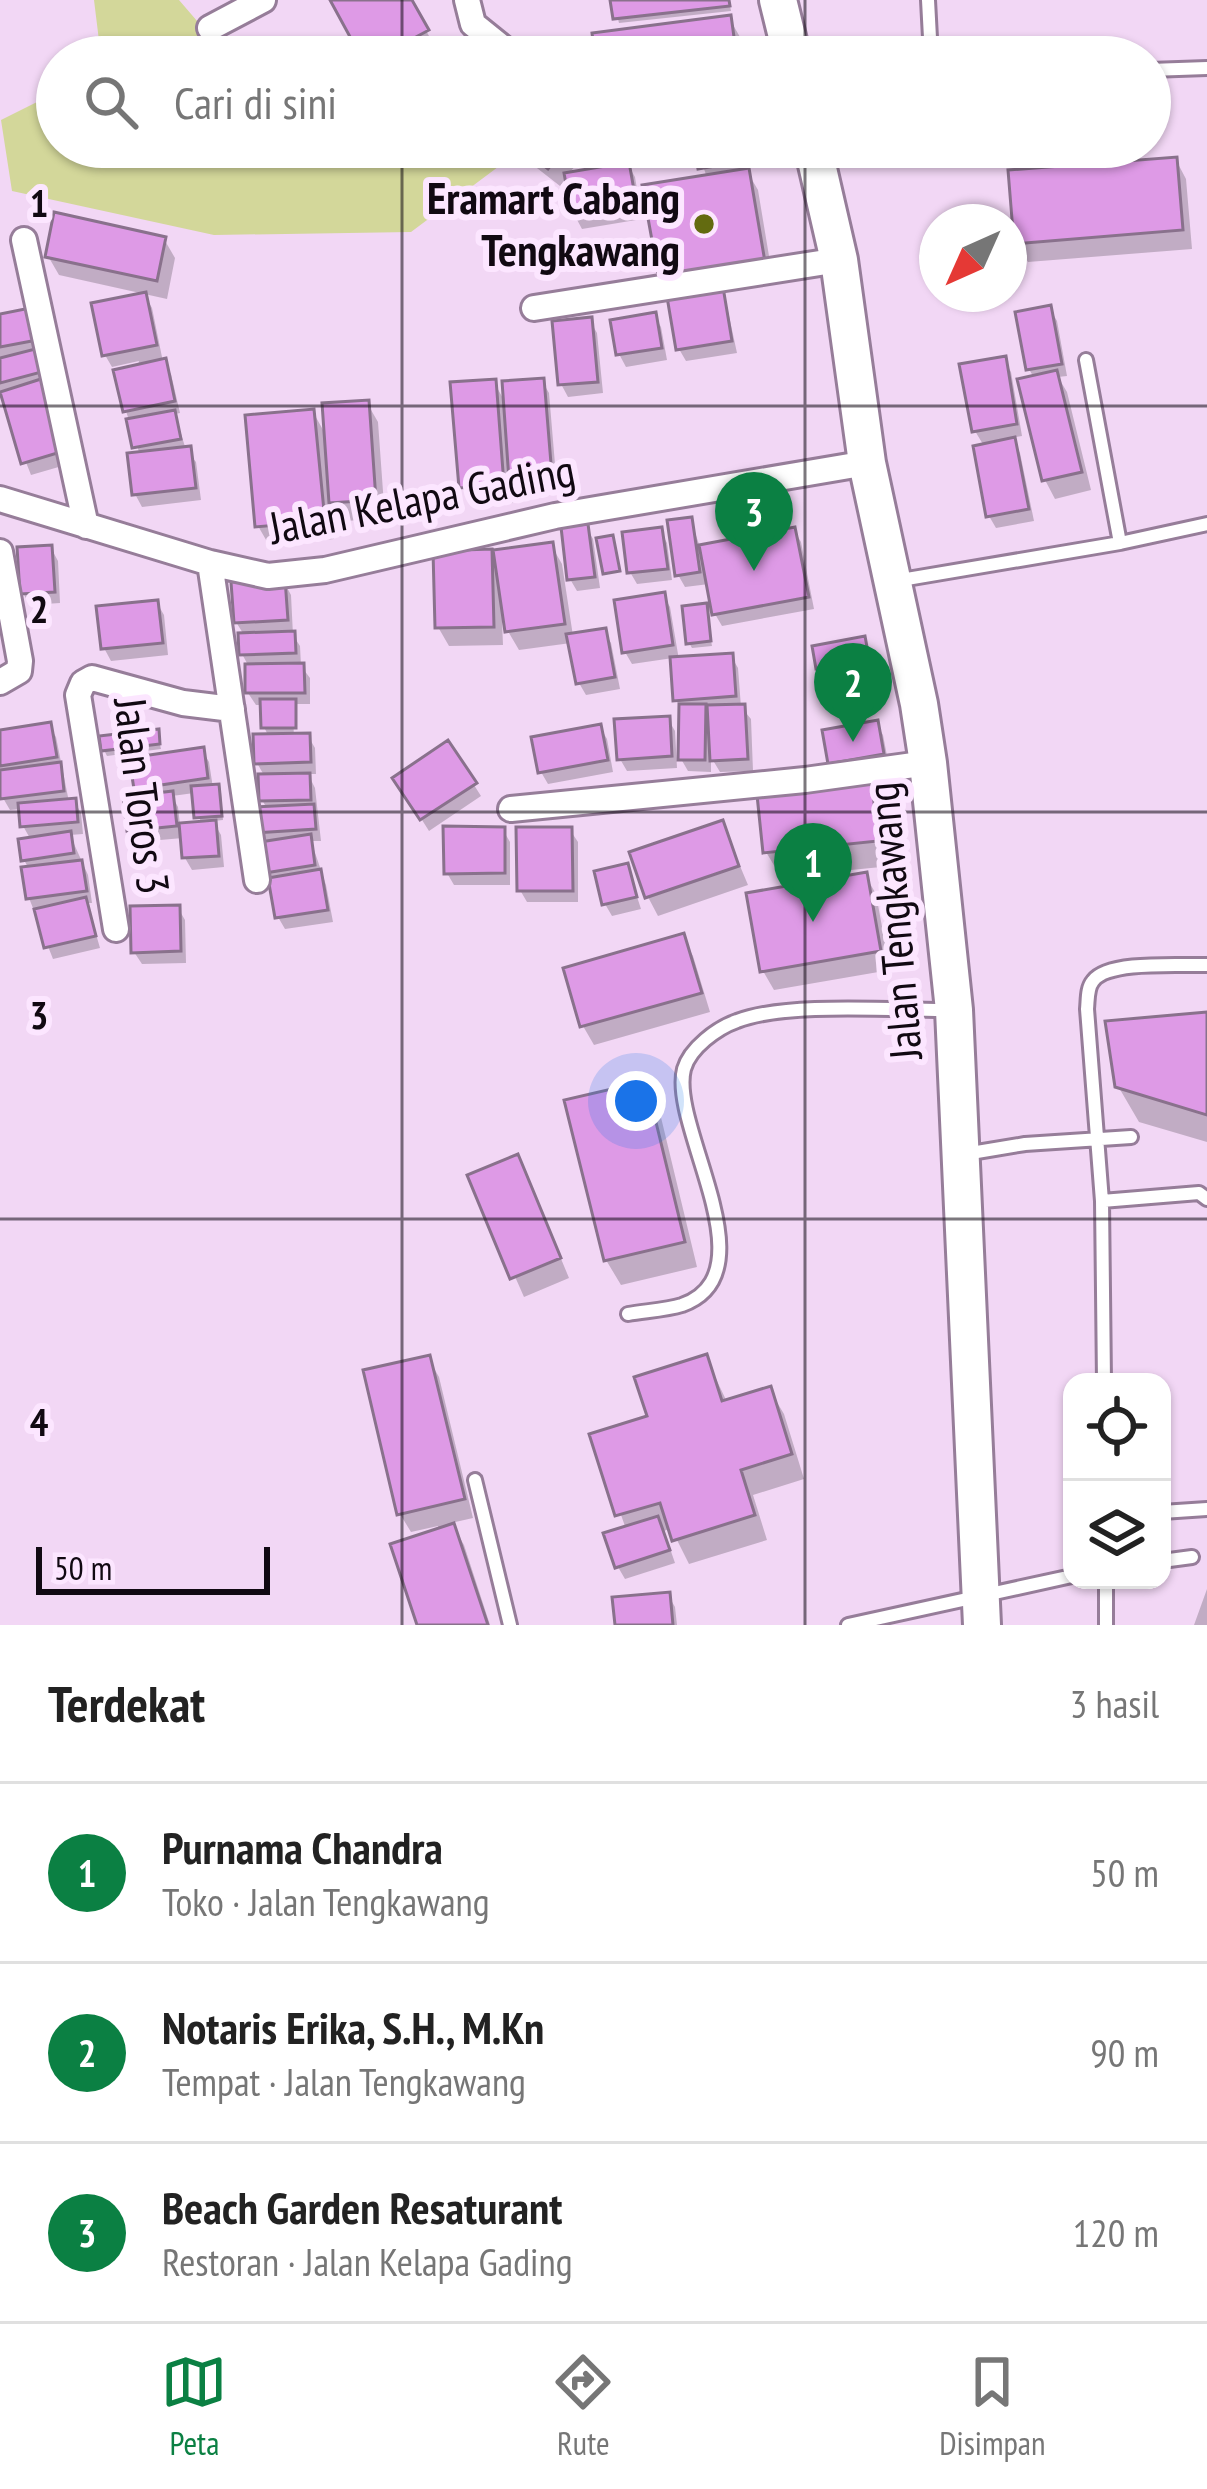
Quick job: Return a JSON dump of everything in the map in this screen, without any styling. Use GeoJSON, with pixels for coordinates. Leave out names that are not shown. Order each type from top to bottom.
{"type":"FeatureCollection","features":[{"type":"Feature","properties":{"kind":"street"},"geometry":{"type":"LineString","coordinates":[[210,28],[263,0]]}},
{"type":"Feature","properties":{"kind":"street"},"geometry":{"type":"LineString","coordinates":[[467,0],[473,24],[488,36]]}},
{"type":"Feature","properties":{"kind":"street"},"geometry":{"type":"LineString","coordinates":[[778,0],[787,36]]}},
{"type":"Feature","properties":{"kind":"street","name":"Jalan Tengkawang"},"geometry":{"type":"LineString","coordinates":[[818,168],[839,260],[866,463],[928,763],[954,1010],[981,1609]]}},
{"type":"Feature","properties":{"kind":"street"},"geometry":{"type":"LineString","coordinates":[[24,240],[86,526]]}},
{"type":"Feature","properties":{"kind":"street"},"geometry":{"type":"LineString","coordinates":[[534,308],[839,260]]}},
{"type":"Feature","properties":{"kind":"street","name":"Jalan Kelapa Gading"},"geometry":{"type":"LineString","coordinates":[[0,499],[268,576],[325,570],[555,515],[866,463]]}},
{"type":"Feature","properties":{"kind":"street"},"geometry":{"type":"LineString","coordinates":[[0,551],[20,661],[20,671],[0,682]]}},
{"type":"Feature","properties":{"kind":"street"},"geometry":{"type":"LineString","coordinates":[[210,563],[257,880]]}},
{"type":"Feature","properties":{"kind":"street","name":"Jalan Toros 3"},"geometry":{"type":"LineString","coordinates":[[116,929],[78,695],[83,683],[92,678],[183,704],[232,709]]}},
{"type":"Feature","properties":{"kind":"street"},"geometry":{"type":"LineString","coordinates":[[511,809],[928,763]]}},
{"type":"Feature","properties":{"kind":"lane"},"geometry":{"type":"LineString","coordinates":[[928,0],[930,36]]}},
{"type":"Feature","properties":{"kind":"lane"},"geometry":{"type":"LineString","coordinates":[[1171,69],[1207,68]]}},
{"type":"Feature","properties":{"kind":"lane"},"geometry":{"type":"LineString","coordinates":[[1086,360],[1120,543]]}},
{"type":"Feature","properties":{"kind":"lane"},"geometry":{"type":"LineString","coordinates":[[893,581],[1207,524]]}},
{"type":"Feature","properties":{"kind":"lane"},"geometry":{"type":"LineString","coordinates":[[1104,1373],[1102,1202],[1089,984],[1100,974],[1123,967],[1207,965]]}},
{"type":"Feature","properties":{"kind":"lane"},"geometry":{"type":"LineString","coordinates":[[628,1314],[686,1304],[713,1280],[722,1257],[685,1103],[684,1067],[707,1037],[736,1021],[773,1012],[954,1010]]}},
{"type":"Feature","properties":{"kind":"lane"},"geometry":{"type":"LineString","coordinates":[[960,1154],[1131,1137]]}},
{"type":"Feature","properties":{"kind":"lane"},"geometry":{"type":"LineString","coordinates":[[1102,1202],[1198,1193],[1207,1199]]}},
{"type":"Feature","properties":{"kind":"lane"},"geometry":{"type":"LineString","coordinates":[[475,1480],[509,1625]]}},
{"type":"Feature","properties":{"kind":"lane"},"geometry":{"type":"LineString","coordinates":[[1171,1511],[1207,1509]]}},
{"type":"Feature","properties":{"kind":"lane"},"geometry":{"type":"LineString","coordinates":[[1171,1560],[1192,1557]]}},
{"type":"Feature","properties":{"kind":"lane"},"geometry":{"type":"LineString","coordinates":[[848,1625],[981,1609],[1063,1579]]}},
{"type":"Feature","properties":{"kind":"lane"},"geometry":{"type":"LineString","coordinates":[[1106,1589],[1106,1625]]}},
{"type":"Feature","properties":{"kind":"green space"},"geometry":{"type":"Polygon","coordinates":[[[94,0],[179,0],[210,36],[98,36],[94,0]]]}},
{"type":"Feature","properties":{"kind":"green space"},"geometry":{"type":"Polygon","coordinates":[[[36,102],[36,168],[497,168],[411,232],[214,235],[12,191],[1,120],[36,102]]]}},
{"type":"Feature","properties":{"kind":"building"},"geometry":{"type":"Polygon","coordinates":[[[330,0],[412,0],[429,30],[418,36],[350,36],[330,0]]]}},
{"type":"Feature","properties":{"kind":"building"},"geometry":{"type":"Polygon","coordinates":[[[610,0],[729,0],[730,6],[613,19],[610,0]]]}},
{"type":"Feature","properties":{"kind":"building"},"geometry":{"type":"Polygon","coordinates":[[[731,15],[734,36],[592,36],[731,15]]]}},
{"type":"Feature","properties":{"kind":"building"},"geometry":{"type":"Polygon","coordinates":[[[1171,157],[1177,157],[1183,230],[1027,243],[1027,204],[1011,204],[1008,170],[1171,168],[1171,157]]]}},
{"type":"Feature","properties":{"kind":"building"},"geometry":{"type":"Polygon","coordinates":[[[630,168],[637,207],[572,217],[564,173],[630,168]]]}},
{"type":"Feature","properties":{"kind":"building","name":"Eramart Cabang Tengkawang"},"geometry":{"type":"Polygon","coordinates":[[[749,168],[765,262],[659,279],[642,185],[749,168]]]}},
{"type":"Feature","properties":{"kind":"building"},"geometry":{"type":"Polygon","coordinates":[[[54,212],[166,237],[157,281],[45,257],[54,212]]]}},
{"type":"Feature","properties":{"kind":"building"},"geometry":{"type":"Polygon","coordinates":[[[722,281],[732,341],[676,350],[666,291],[722,281]]]}},
{"type":"Feature","properties":{"kind":"building"},"geometry":{"type":"Polygon","coordinates":[[[146,292],[157,345],[102,356],[91,303],[146,292]]]}},
{"type":"Feature","properties":{"kind":"building"},"geometry":{"type":"Polygon","coordinates":[[[1051,305],[1062,364],[1026,370],[1015,312],[1051,305]]]}},
{"type":"Feature","properties":{"kind":"building"},"geometry":{"type":"Polygon","coordinates":[[[30,308],[37,340],[0,347],[0,314],[30,308]]]}},
{"type":"Feature","properties":{"kind":"building"},"geometry":{"type":"Polygon","coordinates":[[[656,312],[662,348],[616,355],[610,320],[656,312]]]}},
{"type":"Feature","properties":{"kind":"building"},"geometry":{"type":"Polygon","coordinates":[[[592,317],[598,382],[558,385],[552,321],[592,317]]]}},
{"type":"Feature","properties":{"kind":"building"},"geometry":{"type":"Polygon","coordinates":[[[43,347],[49,370],[0,383],[0,358],[43,347]]]}},
{"type":"Feature","properties":{"kind":"building"},"geometry":{"type":"Polygon","coordinates":[[[1006,356],[1017,424],[972,432],[959,364],[1006,356]]]}},
{"type":"Feature","properties":{"kind":"building"},"geometry":{"type":"Polygon","coordinates":[[[166,358],[175,401],[123,412],[113,370],[166,358]]]}},
{"type":"Feature","properties":{"kind":"building"},"geometry":{"type":"Polygon","coordinates":[[[1057,370],[1082,472],[1042,481],[1017,379],[1057,370]]]}},
{"type":"Feature","properties":{"kind":"building"},"geometry":{"type":"Polygon","coordinates":[[[544,378],[552,476],[509,480],[502,381],[544,378]]]}},
{"type":"Feature","properties":{"kind":"building"},"geometry":{"type":"Polygon","coordinates":[[[41,379],[64,451],[21,464],[0,392],[41,379]]]}},
{"type":"Feature","properties":{"kind":"building"},"geometry":{"type":"Polygon","coordinates":[[[496,379],[504,485],[459,488],[450,382],[496,379]]]}},
{"type":"Feature","properties":{"kind":"building"},"geometry":{"type":"Polygon","coordinates":[[[369,400],[376,500],[329,503],[322,403],[369,400]]]}},
{"type":"Feature","properties":{"kind":"building"},"geometry":{"type":"Polygon","coordinates":[[[314,409],[325,521],[255,527],[245,415],[314,409]]]}},
{"type":"Feature","properties":{"kind":"building"},"geometry":{"type":"Polygon","coordinates":[[[175,410],[181,439],[132,448],[126,419],[175,410]]]}},
{"type":"Feature","properties":{"kind":"building"},"geometry":{"type":"Polygon","coordinates":[[[1015,437],[1029,509],[986,517],[973,446],[1015,437]]]}},
{"type":"Feature","properties":{"kind":"building"},"geometry":{"type":"Polygon","coordinates":[[[191,446],[196,488],[132,495],[127,453],[191,446]]]}},
{"type":"Feature","properties":{"kind":"building"},"geometry":{"type":"Polygon","coordinates":[[[692,517],[700,572],[675,576],[667,520],[692,517]]]}},
{"type":"Feature","properties":{"kind":"building"},"geometry":{"type":"Polygon","coordinates":[[[588,524],[595,577],[567,580],[561,527],[588,524]]]}},
{"type":"Feature","properties":{"kind":"building"},"geometry":{"type":"Polygon","coordinates":[[[662,527],[668,569],[627,573],[622,532],[662,527]]]}},
{"type":"Feature","properties":{"kind":"building"},"geometry":{"type":"Polygon","coordinates":[[[795,527],[809,597],[712,615],[699,545],[795,527]]]}},
{"type":"Feature","properties":{"kind":"building"},"geometry":{"type":"Polygon","coordinates":[[[613,535],[620,571],[603,574],[596,538],[613,535]]]}},
{"type":"Feature","properties":{"kind":"building"},"geometry":{"type":"Polygon","coordinates":[[[553,542],[565,624],[505,632],[493,550],[553,542]]]}},
{"type":"Feature","properties":{"kind":"building"},"geometry":{"type":"Polygon","coordinates":[[[52,545],[55,592],[20,594],[17,547],[52,545]]]}},
{"type":"Feature","properties":{"kind":"building"},"geometry":{"type":"Polygon","coordinates":[[[492,549],[494,627],[435,628],[433,551],[492,549]]]}},
{"type":"Feature","properties":{"kind":"building"},"geometry":{"type":"Polygon","coordinates":[[[285,579],[288,620],[234,623],[231,582],[285,579]]]}},
{"type":"Feature","properties":{"kind":"building"},"geometry":{"type":"Polygon","coordinates":[[[665,592],[673,645],[622,653],[614,600],[665,592]]]}},
{"type":"Feature","properties":{"kind":"building"},"geometry":{"type":"Polygon","coordinates":[[[158,600],[163,643],[101,649],[96,606],[158,600]]]}},
{"type":"Feature","properties":{"kind":"building"},"geometry":{"type":"Polygon","coordinates":[[[707,603],[711,641],[686,644],[682,606],[707,603]]]}},
{"type":"Feature","properties":{"kind":"building"},"geometry":{"type":"Polygon","coordinates":[[[606,628],[615,677],[576,684],[566,634],[606,628]]]}},
{"type":"Feature","properties":{"kind":"building"},"geometry":{"type":"Polygon","coordinates":[[[295,631],[296,653],[239,655],[238,633],[295,631]]]}},
{"type":"Feature","properties":{"kind":"building"},"geometry":{"type":"Polygon","coordinates":[[[865,636],[869,658],[816,669],[812,646],[865,636]]]}},
{"type":"Feature","properties":{"kind":"building"},"geometry":{"type":"Polygon","coordinates":[[[733,653],[736,696],[673,701],[670,657],[733,653]]]}},
{"type":"Feature","properties":{"kind":"building"},"geometry":{"type":"Polygon","coordinates":[[[870,662],[875,688],[824,698],[819,671],[870,662]]]}},
{"type":"Feature","properties":{"kind":"building"},"geometry":{"type":"Polygon","coordinates":[[[304,663],[305,693],[245,693],[245,664],[304,663]]]}},
{"type":"Feature","properties":{"kind":"building"},"geometry":{"type":"Polygon","coordinates":[[[260,699],[296,699],[296,728],[261,728],[260,699]]]}},
{"type":"Feature","properties":{"kind":"building"},"geometry":{"type":"Polygon","coordinates":[[[679,704],[706,704],[705,760],[678,760],[679,704]]]}},
{"type":"Feature","properties":{"kind":"building"},"geometry":{"type":"Polygon","coordinates":[[[745,704],[748,759],[710,761],[707,705],[745,704]]]}},
{"type":"Feature","properties":{"kind":"building"},"geometry":{"type":"Polygon","coordinates":[[[670,716],[672,756],[617,760],[614,719],[670,716]]]}},
{"type":"Feature","properties":{"kind":"building"},"geometry":{"type":"Polygon","coordinates":[[[878,720],[884,754],[828,764],[822,730],[878,720]]]}},
{"type":"Feature","properties":{"kind":"building"},"geometry":{"type":"Polygon","coordinates":[[[51,722],[57,757],[0,766],[0,730],[51,722]]]}},
{"type":"Feature","properties":{"kind":"building"},"geometry":{"type":"Polygon","coordinates":[[[601,724],[608,760],[538,773],[531,737],[601,724]]]}},
{"type":"Feature","properties":{"kind":"building"},"geometry":{"type":"Polygon","coordinates":[[[159,729],[160,744],[101,751],[99,736],[159,729]]]}},
{"type":"Feature","properties":{"kind":"building"},"geometry":{"type":"Polygon","coordinates":[[[310,733],[311,762],[254,764],[253,734],[310,733]]]}},
{"type":"Feature","properties":{"kind":"building"},"geometry":{"type":"Polygon","coordinates":[[[448,740],[477,783],[420,820],[392,778],[448,740]]]}},
{"type":"Feature","properties":{"kind":"building"},"geometry":{"type":"Polygon","coordinates":[[[204,747],[208,778],[134,789],[129,758],[204,747]]]}},
{"type":"Feature","properties":{"kind":"building"},"geometry":{"type":"Polygon","coordinates":[[[61,762],[64,791],[0,799],[0,770],[61,762]]]}},
{"type":"Feature","properties":{"kind":"building"},"geometry":{"type":"Polygon","coordinates":[[[310,773],[311,800],[259,801],[258,774],[310,773]]]}},
{"type":"Feature","properties":{"kind":"building"},"geometry":{"type":"Polygon","coordinates":[[[872,783],[878,841],[763,853],[757,795],[872,783]]]}},
{"type":"Feature","properties":{"kind":"building"},"geometry":{"type":"Polygon","coordinates":[[[219,784],[222,816],[194,818],[191,786],[219,784]]]}},
{"type":"Feature","properties":{"kind":"building"},"geometry":{"type":"Polygon","coordinates":[[[173,791],[177,826],[127,831],[123,797],[173,791]]]}},
{"type":"Feature","properties":{"kind":"building"},"geometry":{"type":"Polygon","coordinates":[[[76,798],[78,822],[20,827],[18,803],[76,798]]]}},
{"type":"Feature","properties":{"kind":"building"},"geometry":{"type":"Polygon","coordinates":[[[314,804],[316,829],[254,833],[252,807],[314,804]]]}},
{"type":"Feature","properties":{"kind":"building"},"geometry":{"type":"Polygon","coordinates":[[[216,820],[219,856],[182,858],[179,823],[216,820]]]}},
{"type":"Feature","properties":{"kind":"building"},"geometry":{"type":"Polygon","coordinates":[[[723,820],[739,866],[645,898],[629,852],[723,820]]]}},
{"type":"Feature","properties":{"kind":"building"},"geometry":{"type":"Polygon","coordinates":[[[443,826],[505,827],[505,873],[444,874],[443,826]]]}},
{"type":"Feature","properties":{"kind":"building"},"geometry":{"type":"Polygon","coordinates":[[[516,827],[572,827],[573,891],[517,891],[516,827]]]}},
{"type":"Feature","properties":{"kind":"building"},"geometry":{"type":"Polygon","coordinates":[[[71,831],[74,853],[21,861],[18,839],[71,831]]]}},
{"type":"Feature","properties":{"kind":"building"},"geometry":{"type":"Polygon","coordinates":[[[311,834],[315,865],[265,873],[260,842],[311,834]]]}},
{"type":"Feature","properties":{"kind":"building"},"geometry":{"type":"Polygon","coordinates":[[[82,860],[87,891],[26,899],[21,867],[82,860]]]}},
{"type":"Feature","properties":{"kind":"building"},"geometry":{"type":"Polygon","coordinates":[[[628,863],[637,897],[602,905],[594,871],[628,863]]]}},
{"type":"Feature","properties":{"kind":"building"},"geometry":{"type":"Polygon","coordinates":[[[321,869],[328,910],[275,918],[268,878],[321,869]]]}},
{"type":"Feature","properties":{"kind":"building"},"geometry":{"type":"Polygon","coordinates":[[[867,872],[881,951],[760,972],[746,893],[867,872]]]}},
{"type":"Feature","properties":{"kind":"building"},"geometry":{"type":"Polygon","coordinates":[[[86,897],[96,936],[44,948],[34,909],[86,897]]]}},
{"type":"Feature","properties":{"kind":"building"},"geometry":{"type":"Polygon","coordinates":[[[180,905],[181,951],[131,953],[130,906],[180,905]]]}},
{"type":"Feature","properties":{"kind":"building"},"geometry":{"type":"Polygon","coordinates":[[[684,933],[702,993],[580,1027],[563,968],[684,933]]]}},
{"type":"Feature","properties":{"kind":"building"},"geometry":{"type":"Polygon","coordinates":[[[1207,1012],[1207,1115],[1115,1087],[1105,1021],[1207,1012]]]}},
{"type":"Feature","properties":{"kind":"building"},"geometry":{"type":"Polygon","coordinates":[[[646,1081],[685,1242],[604,1261],[564,1100],[646,1081]]]}},
{"type":"Feature","properties":{"kind":"building"},"geometry":{"type":"Polygon","coordinates":[[[518,1154],[561,1258],[510,1279],[467,1175],[518,1154]]]}},
{"type":"Feature","properties":{"kind":"building"},"geometry":{"type":"Polygon","coordinates":[[[707,1354],[722,1401],[771,1386],[792,1454],[741,1470],[755,1515],[672,1541],[660,1503],[615,1516],[589,1434],[647,1416],[634,1377],[707,1354]]]}},
{"type":"Feature","properties":{"kind":"building"},"geometry":{"type":"Polygon","coordinates":[[[430,1355],[465,1499],[397,1515],[363,1370],[430,1355]]]}},
{"type":"Feature","properties":{"kind":"building"},"geometry":{"type":"Polygon","coordinates":[[[658,1516],[670,1550],[615,1568],[603,1533],[658,1516]]]}},
{"type":"Feature","properties":{"kind":"building"},"geometry":{"type":"Polygon","coordinates":[[[454,1523],[488,1625],[417,1625],[390,1544],[454,1523]]]}},
{"type":"Feature","properties":{"kind":"building"},"geometry":{"type":"Polygon","coordinates":[[[670,1592],[673,1625],[615,1625],[612,1597],[670,1592]]]}},
{"type":"Feature","properties":{"kind":"place","name":"Eramart Cabang Tengkawang"},"geometry":{"type":"Point","coordinates":[704,224]}},
{"type":"Feature","properties":{"kind":"place","name":"Beach Garden Resaturant"},"geometry":{"type":"Point","coordinates":[754,571]}},
{"type":"Feature","properties":{"kind":"place","name":"Notaris Erika, S.H., M.Kn"},"geometry":{"type":"Point","coordinates":[853,742]}},
{"type":"Feature","properties":{"kind":"place","name":"Purnama Chandra"},"geometry":{"type":"Point","coordinates":[813,922]}}]}
